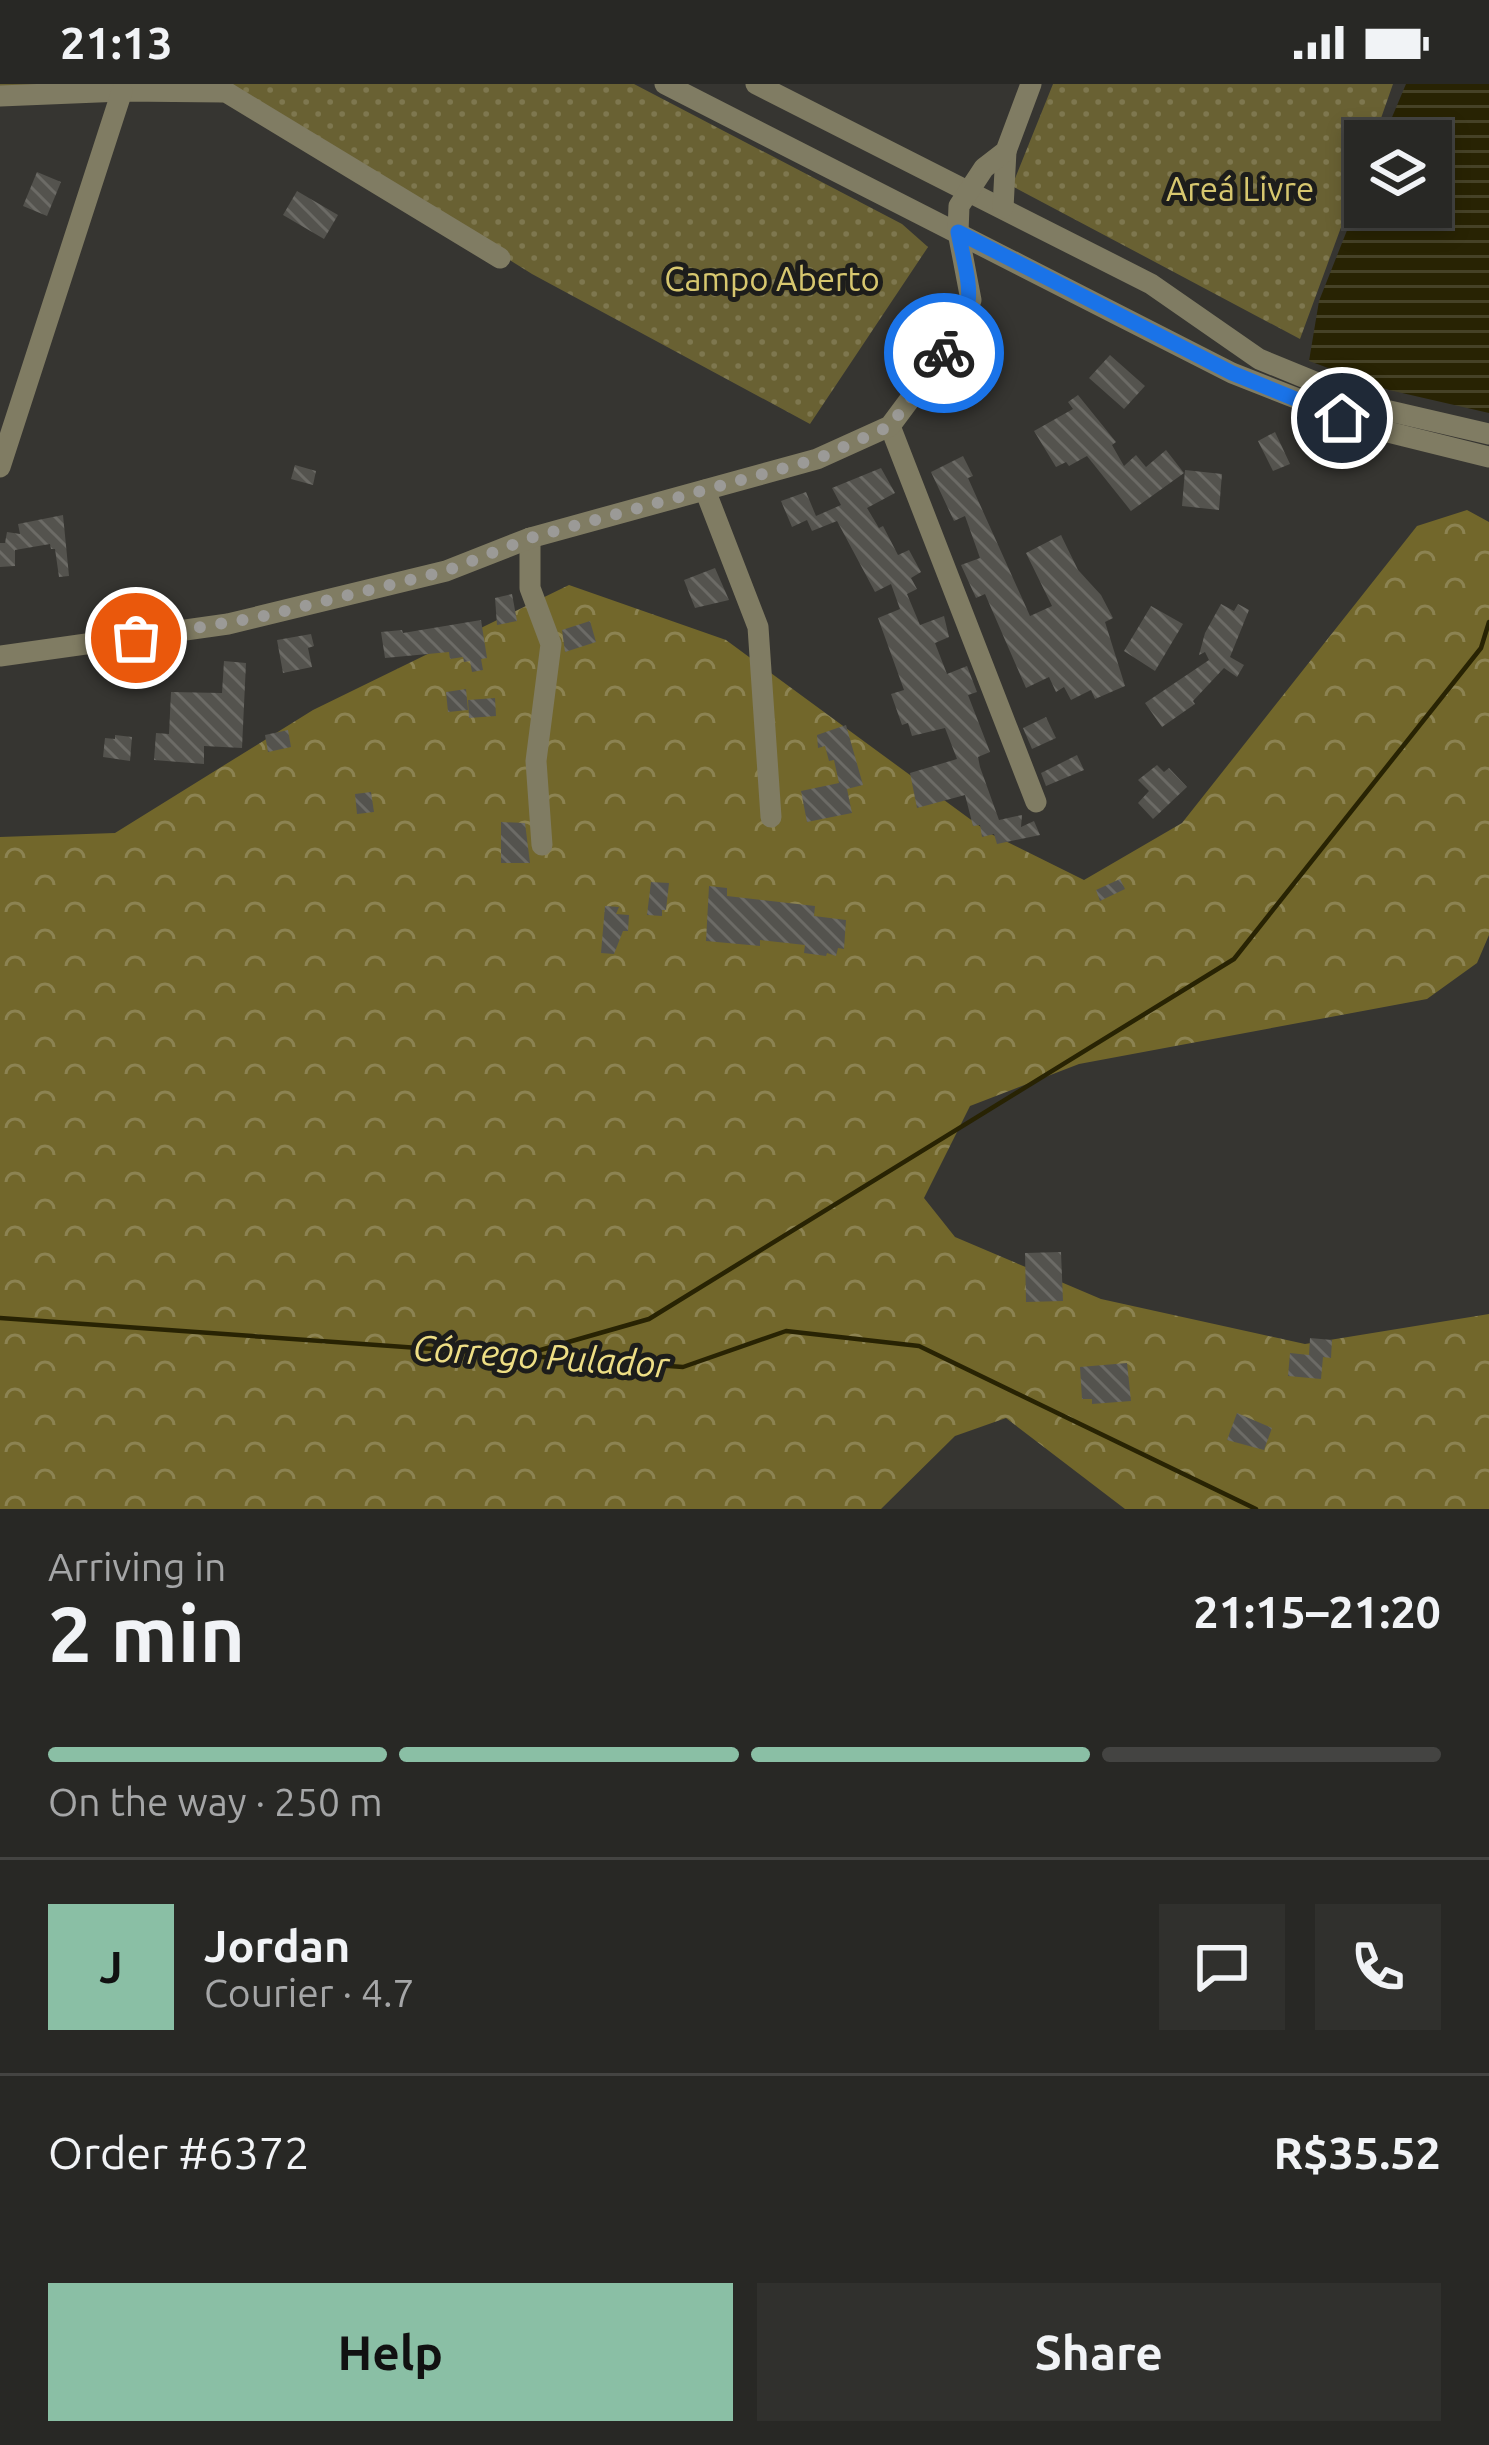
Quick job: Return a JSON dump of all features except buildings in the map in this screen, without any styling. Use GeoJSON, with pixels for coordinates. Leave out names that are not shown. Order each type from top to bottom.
{"type":"FeatureCollection","features":[{"type":"Feature","properties":{"kind":"street"},"geometry":{"type":"LineString","coordinates":[[665,84],[1232,373],[1312,408],[1430,445],[1489,457]]}},
{"type":"Feature","properties":{"kind":"street"},"geometry":{"type":"LineString","coordinates":[[756,84],[1150,284],[1259,358],[1300,378],[1381,410],[1489,434]]}},
{"type":"Feature","properties":{"kind":"street"},"geometry":{"type":"LineString","coordinates":[[1003,208],[1006,152],[1031,84]]}},
{"type":"Feature","properties":{"kind":"street"},"geometry":{"type":"LineString","coordinates":[[0,467],[122,91]]}},
{"type":"Feature","properties":{"kind":"street"},"geometry":{"type":"LineString","coordinates":[[0,96],[226,92],[500,258]]}},
{"type":"Feature","properties":{"kind":"street"},"geometry":{"type":"LineString","coordinates":[[0,656],[260,617],[446,571],[530,538],[817,459],[890,426],[957,336],[971,300],[958,232],[959,206],[985,168],[1006,152]]}},
{"type":"Feature","properties":{"kind":"street"},"geometry":{"type":"LineString","coordinates":[[890,426],[1036,802]]}},
{"type":"Feature","properties":{"kind":"street"},"geometry":{"type":"LineString","coordinates":[[705,490],[758,627],[771,817]]}},
{"type":"Feature","properties":{"kind":"street"},"geometry":{"type":"LineString","coordinates":[[530,538],[530,588],[551,644],[536,760],[542,845]]}},
{"type":"Feature","properties":{"kind":"green space","name":"Campo Aberto"},"geometry":{"type":"Polygon","coordinates":[[[0,84],[634,84],[902,224],[928,247],[810,424],[532,274],[259,104],[0,92],[0,84]]]}},
{"type":"Feature","properties":{"kind":"green space","name":"Areá Livre"},"geometry":{"type":"Polygon","coordinates":[[[1053,84],[1393,84],[1380,120],[1344,120],[1344,219],[1300,339],[1012,186],[1053,84]]]}},
{"type":"Feature","properties":{"kind":"green space"},"geometry":{"type":"Polygon","coordinates":[[[1467,510],[1489,522],[1489,935],[1477,963],[1427,999],[1079,1064],[970,1106],[924,1198],[955,1237],[1101,1299],[1305,1344],[1489,1314],[1489,1509],[1125,1509],[1006,1418],[955,1436],[881,1509],[0,1509],[0,837],[115,833],[313,710],[569,585],[726,640],[989,833],[1084,880],[1182,823],[1417,526],[1467,510]]]}},
{"type":"Feature","properties":{"kind":"shaded area"},"geometry":{"type":"Polygon","coordinates":[[[1406,84],[1489,84],[1489,413],[1389,390],[1309,361],[1319,301],[1348,228],[1452,228],[1452,120],[1391,120],[1406,84]]]}},
{"type":"Feature","properties":{"kind":"waterway"},"geometry":{"type":"LineString","coordinates":[[523,1355],[649,1319],[1234,959],[1481,648],[1489,622]]}},
{"type":"Feature","properties":{"kind":"waterway","name":"Córrego Pulador"},"geometry":{"type":"LineString","coordinates":[[0,1318],[683,1367],[786,1331],[919,1346],[1256,1509]]}},
{"type":"Feature","properties":{"kind":"way so far"},"geometry":{"type":"LineString","coordinates":[[136,638],[228,624],[446,571],[530,538],[817,459],[890,426],[944,353]]}},
{"type":"Feature","properties":{"kind":"route"},"geometry":{"type":"LineString","coordinates":[[944,353],[957,336],[971,300],[958,232],[1232,373],[1342,418]]}}]}
